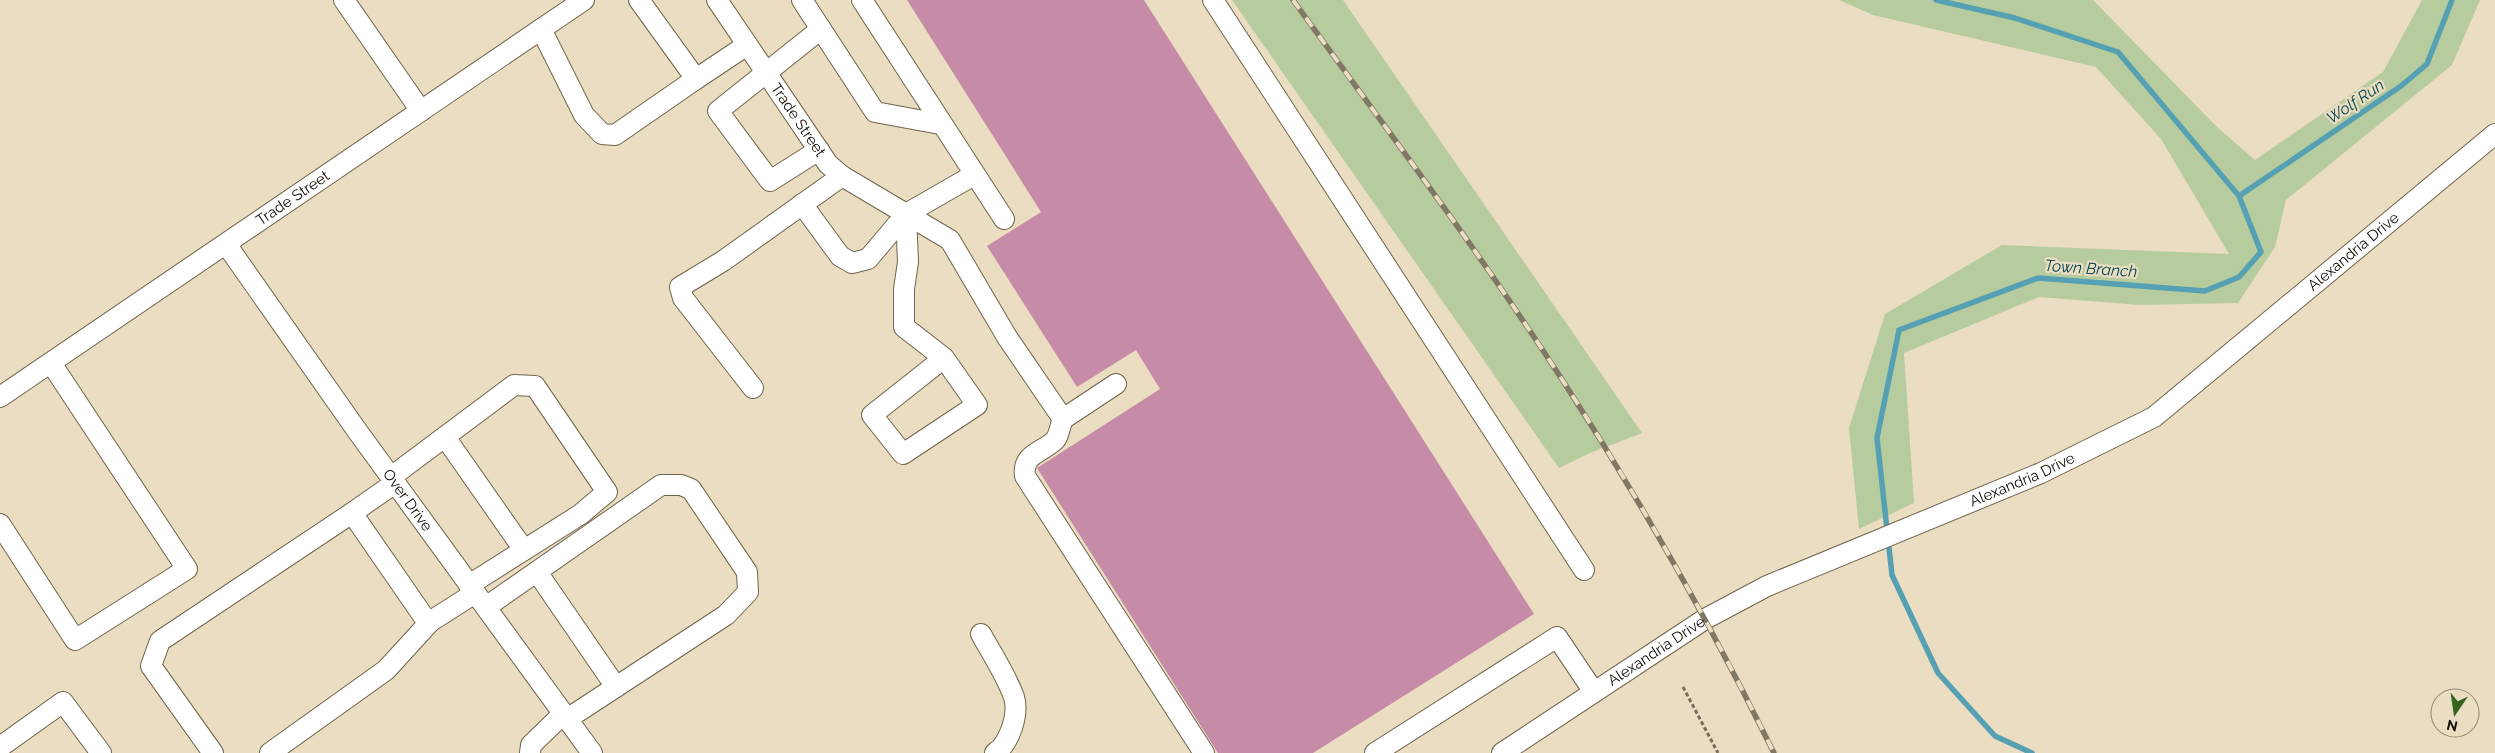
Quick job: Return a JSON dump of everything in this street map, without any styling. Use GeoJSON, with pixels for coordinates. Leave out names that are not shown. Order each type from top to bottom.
{"type":"FeatureCollection","features":[{"type":"Feature","properties":{"kind":"street"},"geometry":{"type":"LineString","coordinates":[[344,0],[421,111]]}},
{"type":"Feature","properties":{"kind":"street","name":"Trade Street"},"geometry":{"type":"LineString","coordinates":[[2,390],[51,363],[584,0]]}},
{"type":"Feature","properties":{"kind":"street"},"geometry":{"type":"LineString","coordinates":[[639,0],[696,79]]}},
{"type":"Feature","properties":{"kind":"street","name":"Trade Street"},"geometry":{"type":"LineString","coordinates":[[717,0],[828,164],[842,176],[950,240],[1007,337],[1063,419]]}},
{"type":"Feature","properties":{"kind":"street"},"geometry":{"type":"LineString","coordinates":[[802,0],[875,112],[940,124]]}},
{"type":"Feature","properties":{"kind":"street"},"geometry":{"type":"LineString","coordinates":[[862,0],[940,124],[1004,219]]}},
{"type":"Feature","properties":{"kind":"street"},"geometry":{"type":"LineString","coordinates":[[1213,0],[1584,570]]}},
{"type":"Feature","properties":{"kind":"street"},"geometry":{"type":"LineString","coordinates":[[541,29],[584,115],[602,134],[615,135],[747,45]]}},
{"type":"Feature","properties":{"kind":"street"},"geometry":{"type":"LineString","coordinates":[[819,150],[770,181],[718,111],[821,29]]}},
{"type":"Feature","properties":{"kind":"street","name":"Alexandria Drive"},"geometry":{"type":"LineString","coordinates":[[1502,753],[1706,619],[1768,586],[1865,544],[2040,473],[2154,417],[2495,134]]}},
{"type":"Feature","properties":{"kind":"street"},"geometry":{"type":"LineString","coordinates":[[802,204],[840,256],[852,263],[868,259],[906,214],[974,175]]}},
{"type":"Feature","properties":{"kind":"street"},"geometry":{"type":"LineString","coordinates":[[753,388],[683,298],[680,287],[723,261],[842,176]]}},
{"type":"Feature","properties":{"kind":"street"},"geometry":{"type":"LineString","coordinates":[[906,214],[908,262],[904,289],[904,327],[944,358],[977,405],[903,454],[872,415],[944,358]]}},
{"type":"Feature","properties":{"kind":"street","name":"Over Drive"},"geometry":{"type":"LineString","coordinates":[[226,244],[393,480],[592,753]]}},
{"type":"Feature","properties":{"kind":"street"},"geometry":{"type":"LineString","coordinates":[[0,524],[75,640],[187,569],[51,363]]}},
{"type":"Feature","properties":{"kind":"street"},"geometry":{"type":"LineString","coordinates":[[1116,384],[1063,419],[1056,440],[1027,459],[1024,467],[1025,476],[1204,753]]}},
{"type":"Feature","properties":{"kind":"street"},"geometry":{"type":"LineString","coordinates":[[213,753],[151,666],[160,641],[352,513],[445,437],[514,385],[535,386],[607,492],[581,514],[524,550],[477,595]]}},
{"type":"Feature","properties":{"kind":"street"},"geometry":{"type":"LineString","coordinates":[[445,437],[524,550]]}},
{"type":"Feature","properties":{"kind":"street"},"geometry":{"type":"LineString","coordinates":[[270,753],[386,670],[429,623],[477,595],[537,572],[661,486],[681,485],[691,489],[747,572],[748,592],[726,615],[616,687],[565,717],[531,745],[530,753]]}},
{"type":"Feature","properties":{"kind":"street"},"geometry":{"type":"LineString","coordinates":[[352,513],[429,623]]}},
{"type":"Feature","properties":{"kind":"street"},"geometry":{"type":"LineString","coordinates":[[537,572],[616,687]]}},
{"type":"Feature","properties":{"kind":"street"},"geometry":{"type":"LineString","coordinates":[[981,634],[1014,698],[1012,732],[1002,748],[995,753]]}},
{"type":"Feature","properties":{"kind":"street"},"geometry":{"type":"LineString","coordinates":[[1374,753],[1557,637],[1594,692]]}},
{"type":"Feature","properties":{"kind":"street"},"geometry":{"type":"LineString","coordinates":[[0,747],[63,702],[101,753]]}},
{"type":"Feature","properties":{"kind":"path"},"geometry":{"type":"LineString","coordinates":[[1683,687],[1718,753]]}},
{"type":"Feature","properties":{"kind":"green space"},"geometry":{"type":"Polygon","coordinates":[[[1232,0],[1343,0],[1642,433],[1590,453],[1559,468],[1232,0]]]}},
{"type":"Feature","properties":{"kind":"green space"},"geometry":{"type":"Polygon","coordinates":[[[1839,0],[2093,0],[2217,127],[2255,160],[2383,72],[2422,0],[2480,0],[2452,65],[2286,200],[2275,247],[2238,303],[2139,305],[2039,297],[1904,353],[1914,503],[1859,529],[1849,428],[1885,314],[2002,245],[2229,254],[2161,139],[2096,67],[1873,15],[1839,0]]]}},
{"type":"Feature","properties":{"kind":"building"},"geometry":{"type":"Polygon","coordinates":[[[907,0],[1144,0],[1534,614],[1313,753],[1218,753],[1037,468],[1160,389],[1136,350],[1077,387],[987,246],[1041,212],[907,0]]]}},
{"type":"Feature","properties":{"kind":"waterway","name":"Town Branch"},"geometry":{"type":"LineString","coordinates":[[1936,0],[2015,18],[2118,52],[2239,196],[2261,252],[2239,277],[2205,291],[2038,278],[1899,330],[1877,438],[1892,575],[1938,673],[1995,736],[2032,753]]}},
{"type":"Feature","properties":{"kind":"waterway","name":"Wolf Run"},"geometry":{"type":"LineString","coordinates":[[2239,196],[2401,86],[2427,64],[2452,0]]}},
{"type":"Feature","properties":{"kind":"railway"},"geometry":{"type":"LineString","coordinates":[[1293,0],[1465,237],[1531,332],[1592,426],[1674,564],[1774,753]]}}]}
